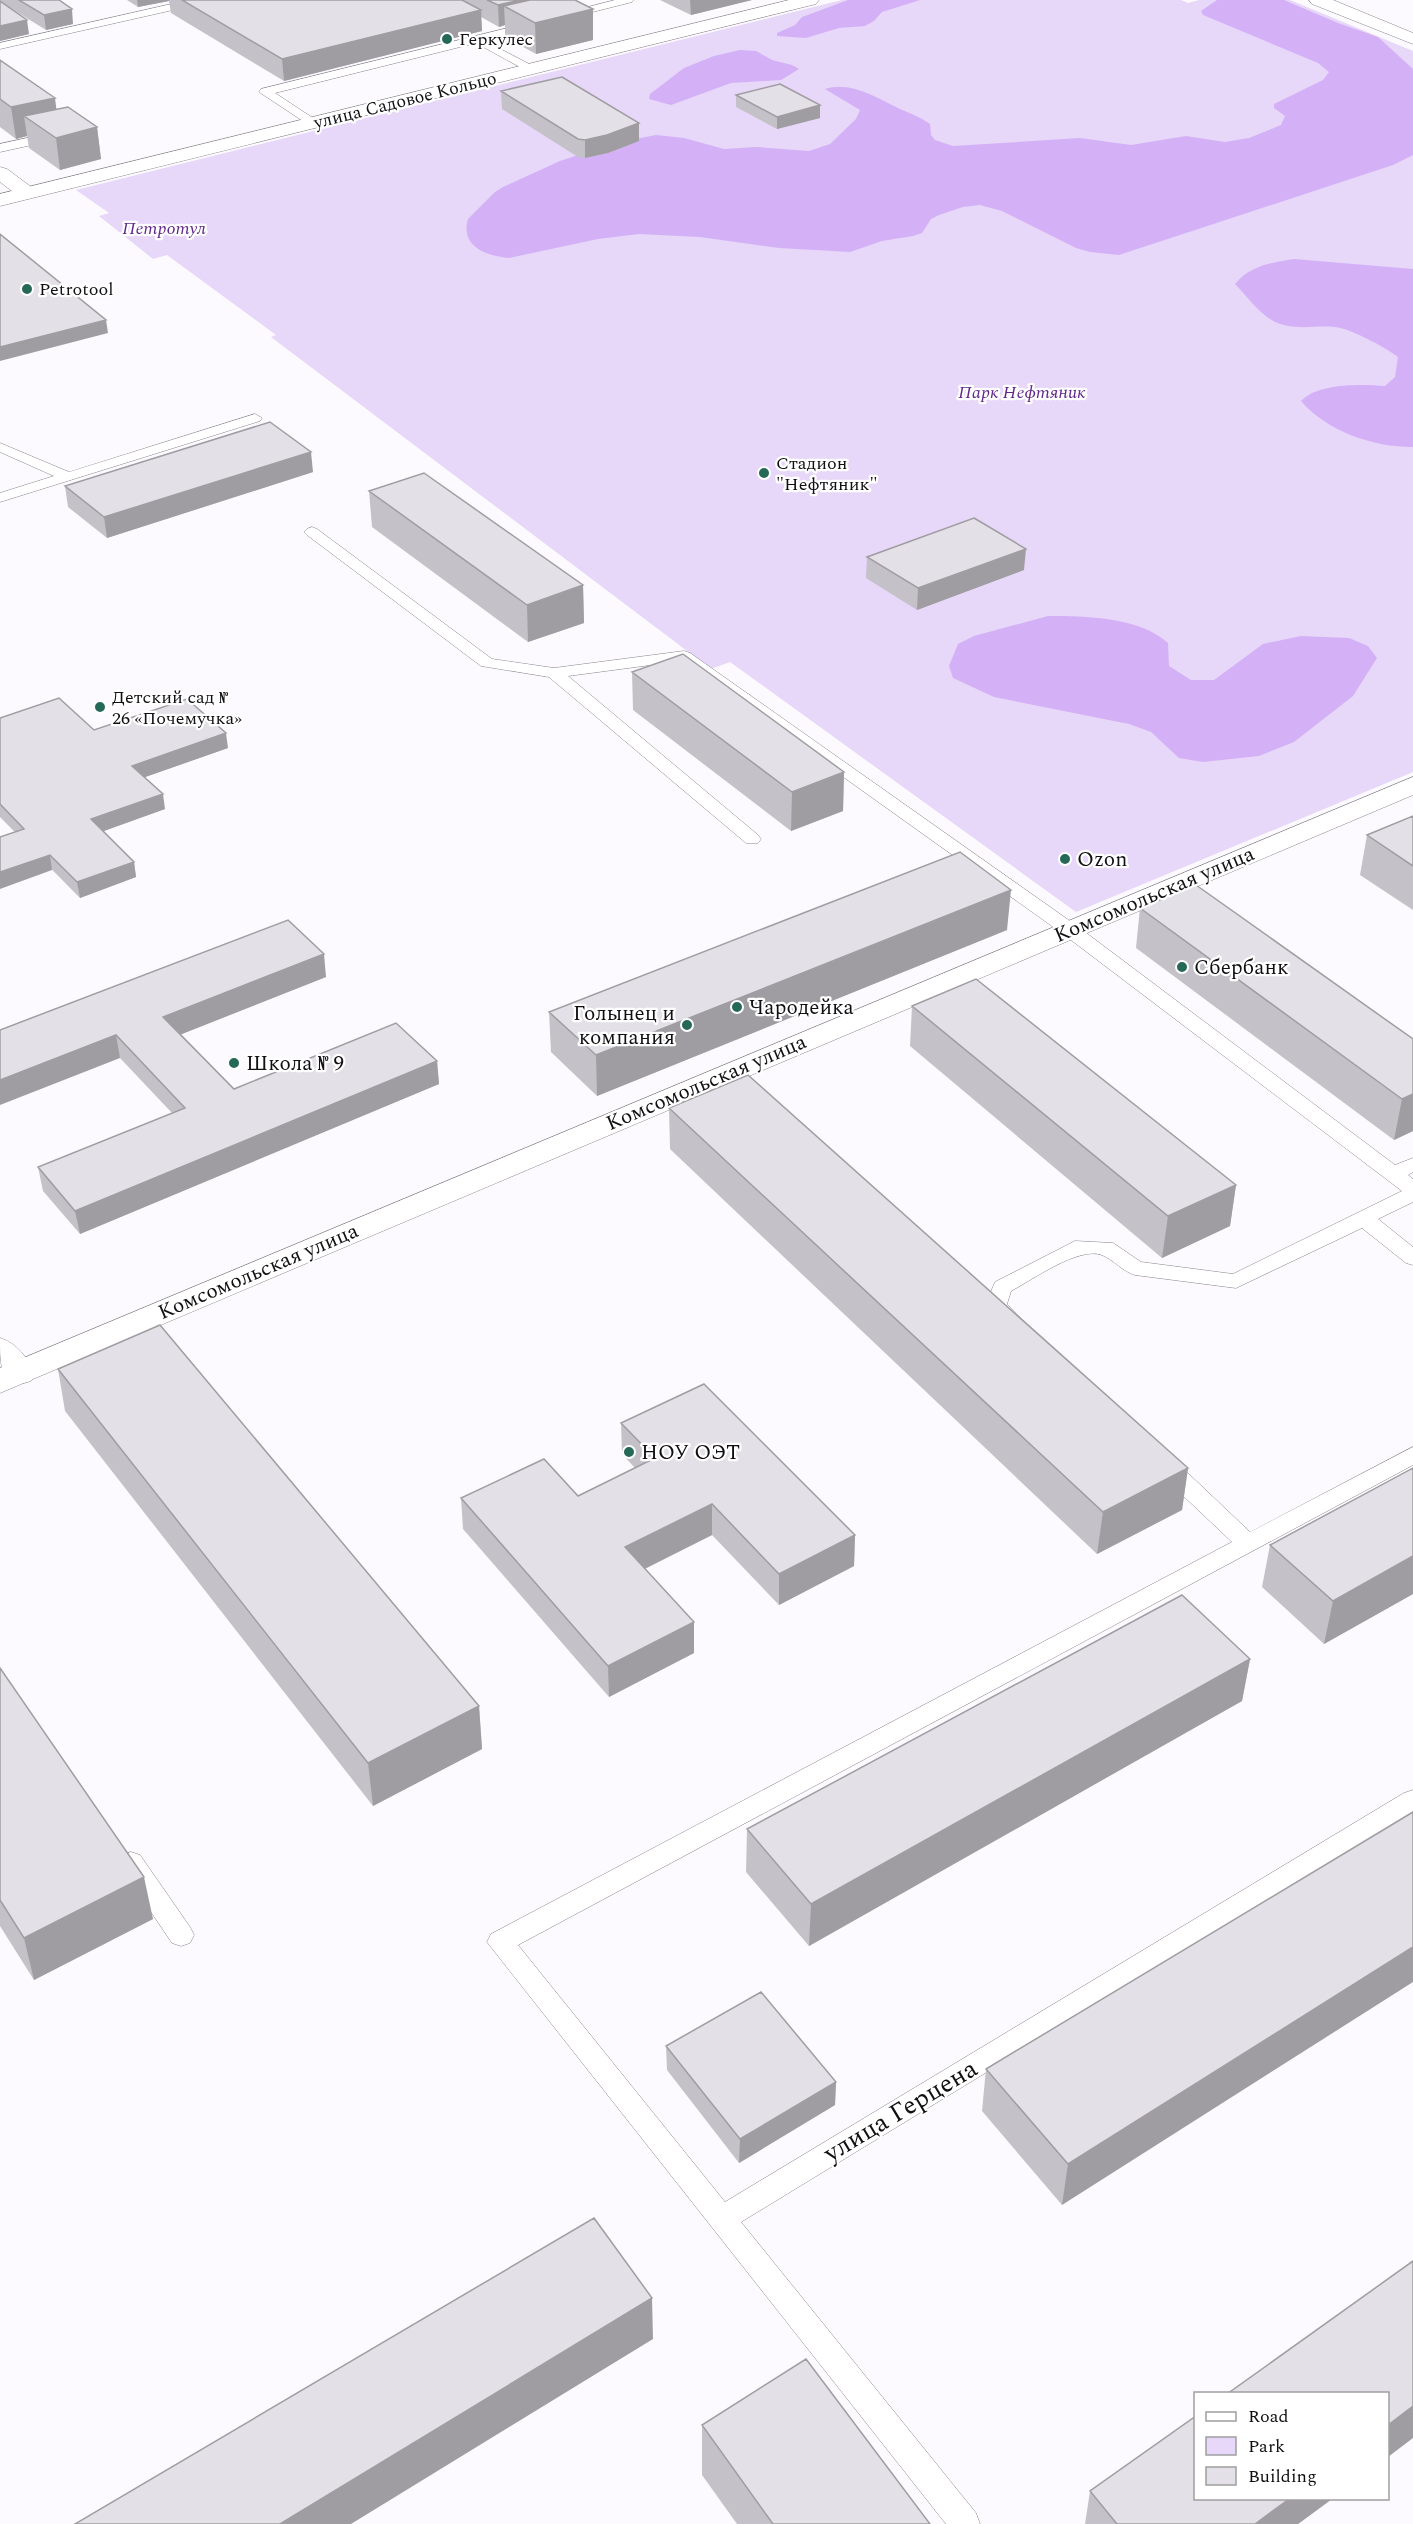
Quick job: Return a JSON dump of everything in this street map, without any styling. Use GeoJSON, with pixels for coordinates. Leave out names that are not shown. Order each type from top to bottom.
{"type":"FeatureCollection","features":[{"type":"Feature","properties":{"kind":"street","name":"улица Садовое Кольцо"},"geometry":{"type":"LineString","coordinates":[[0,200],[810,0]]}},
{"type":"Feature","properties":{"kind":"street"},"geometry":{"type":"LineString","coordinates":[[1318,0],[1413,39]]}},
{"type":"Feature","properties":{"kind":"street"},"geometry":{"type":"LineString","coordinates":[[0,173],[27,193]]}},
{"type":"Feature","properties":{"kind":"street","name":"Комсомольская улица"},"geometry":{"type":"LineString","coordinates":[[6,1368],[1070,930],[1413,785]]}},
{"type":"Feature","properties":{"kind":"lane"},"geometry":{"type":"LineString","coordinates":[[172,0],[183,5]]}},
{"type":"Feature","properties":{"kind":"lane"},"geometry":{"type":"LineString","coordinates":[[0,46],[204,0]]}},
{"type":"Feature","properties":{"kind":"lane"},"geometry":{"type":"LineString","coordinates":[[312,123],[265,92],[628,0]]}},
{"type":"Feature","properties":{"kind":"lane"},"geometry":{"type":"LineString","coordinates":[[27,24],[44,36]]}},
{"type":"Feature","properties":{"kind":"lane"},"geometry":{"type":"LineString","coordinates":[[480,24],[498,33]]}},
{"type":"Feature","properties":{"kind":"lane"},"geometry":{"type":"LineString","coordinates":[[498,33],[481,44],[531,69]]}},
{"type":"Feature","properties":{"kind":"lane"},"geometry":{"type":"LineString","coordinates":[[0,148],[66,133]]}},
{"type":"Feature","properties":{"kind":"lane"},"geometry":{"type":"LineString","coordinates":[[0,498],[255,418]]}},
{"type":"Feature","properties":{"kind":"lane"},"geometry":{"type":"LineString","coordinates":[[0,447],[69,477]]}},
{"type":"Feature","properties":{"kind":"lane"},"geometry":{"type":"LineString","coordinates":[[312,532],[487,663],[554,673],[684,656],[1070,930],[1413,1189]]}},
{"type":"Feature","properties":{"kind":"lane"},"geometry":{"type":"LineString","coordinates":[[554,673],[752,839]]}},
{"type":"Feature","properties":{"kind":"lane"},"geometry":{"type":"LineString","coordinates":[[1394,1174],[1413,1164]]}},
{"type":"Feature","properties":{"kind":"lane"},"geometry":{"type":"LineString","coordinates":[[1022,1331],[996,1306],[1002,1287],[1075,1248],[1106,1248],[1135,1268],[1236,1281],[1413,1194]]}},
{"type":"Feature","properties":{"kind":"lane"},"geometry":{"type":"LineString","coordinates":[[1363,1218],[1413,1258]]}},
{"type":"Feature","properties":{"kind":"lane"},"geometry":{"type":"LineString","coordinates":[[1153,1454],[1248,1545]]}},
{"type":"Feature","properties":{"kind":"lane"},"geometry":{"type":"LineString","coordinates":[[965,2524],[500,1942],[1413,1455]]}},
{"type":"Feature","properties":{"kind":"lane","name":"улица Герцена"},"geometry":{"type":"LineString","coordinates":[[722,2218],[1413,1800]]}},
{"type":"Feature","properties":{"kind":"lane"},"geometry":{"type":"LineString","coordinates":[[114,1838],[181,1935]]}},
{"type":"Feature","properties":{"kind":"green space","name":"Парк Нефтяник"},"geometry":{"type":"Polygon","coordinates":[[[842,0],[1181,0],[1188,3],[1199,0],[1290,0],[1413,51],[1413,772],[1076,912],[730,662],[711,669],[271,337],[276,335],[167,255],[153,259],[99,216],[109,213],[76,190],[842,0]]]}},
{"type":"Feature","properties":{"kind":"shaded area"},"geometry":{"type":"Polygon","coordinates":[[[848,0],[920,0],[882,12],[874,21],[865,26],[839,28],[806,38],[777,36],[777,33],[795,25],[802,17],[848,0]]]}},
{"type":"Feature","properties":{"kind":"shaded area"},"geometry":{"type":"Polygon","coordinates":[[[1217,0],[1284,0],[1378,37],[1413,69],[1413,155],[1393,165],[1119,255],[1076,248],[1002,211],[980,205],[963,207],[939,215],[931,219],[922,233],[882,241],[850,252],[779,248],[700,237],[639,234],[598,239],[509,258],[484,252],[471,243],[468,236],[468,219],[495,192],[560,161],[614,143],[656,135],[684,138],[724,149],[757,147],[809,151],[830,144],[856,119],[860,110],[825,89],[834,87],[862,91],[918,117],[930,124],[931,135],[935,140],[953,146],[1080,138],[1131,145],[1186,136],[1225,142],[1249,138],[1281,125],[1285,116],[1274,108],[1274,104],[1323,80],[1329,72],[1318,63],[1203,15],[1201,11],[1217,0]]]}},
{"type":"Feature","properties":{"kind":"shaded area"},"geometry":{"type":"Polygon","coordinates":[[[740,50],[756,51],[772,60],[799,69],[781,80],[731,83],[671,105],[649,99],[650,94],[684,68],[714,56],[740,50]]]}},
{"type":"Feature","properties":{"kind":"shaded area"},"geometry":{"type":"Polygon","coordinates":[[[1294,259],[1413,269],[1413,447],[1382,444],[1352,436],[1324,421],[1301,401],[1318,391],[1340,386],[1385,386],[1395,377],[1398,357],[1368,339],[1341,328],[1298,327],[1275,322],[1258,310],[1235,284],[1255,269],[1294,259]]]}},
{"type":"Feature","properties":{"kind":"shaded area"},"geometry":{"type":"Polygon","coordinates":[[[1048,616],[1111,620],[1143,628],[1168,643],[1169,666],[1191,680],[1214,680],[1263,644],[1301,636],[1349,638],[1368,646],[1377,658],[1353,696],[1294,742],[1259,756],[1203,762],[1179,758],[1151,732],[1129,724],[994,697],[953,678],[949,666],[958,644],[974,636],[1048,616]]]}},
{"type":"Feature","properties":{"kind":"building"},"geometry":{"type":"Polygon","coordinates":[[[19,0],[59,0],[72,9],[44,15],[19,0]]]}},
{"type":"Feature","properties":{"kind":"building"},"geometry":{"type":"Polygon","coordinates":[[[182,0],[462,0],[481,10],[282,59],[182,0]]]}},
{"type":"Feature","properties":{"kind":"building"},"geometry":{"type":"Polygon","coordinates":[[[487,0],[521,0],[498,5],[487,0]]]}},
{"type":"Feature","properties":{"kind":"building"},"geometry":{"type":"Polygon","coordinates":[[[530,0],[575,0],[593,9],[535,23],[504,6],[530,0]]]}},
{"type":"Feature","properties":{"kind":"building"},"geometry":{"type":"Polygon","coordinates":[[[0,1],[27,20],[0,26],[0,1]]]}},
{"type":"Feature","properties":{"kind":"building"},"geometry":{"type":"Polygon","coordinates":[[[0,60],[55,98],[11,107],[0,99],[0,60]]]}},
{"type":"Feature","properties":{"kind":"building"},"geometry":{"type":"Polygon","coordinates":[[[562,77],[639,123],[607,135],[585,140],[578,139],[501,91],[562,77]]]}},
{"type":"Feature","properties":{"kind":"building"},"geometry":{"type":"Polygon","coordinates":[[[780,84],[820,105],[777,117],[736,95],[780,84]]]}},
{"type":"Feature","properties":{"kind":"building"},"geometry":{"type":"Polygon","coordinates":[[[68,107],[97,127],[56,138],[24,116],[68,107]]]}},
{"type":"Feature","properties":{"kind":"building","name":"Petrotool"},"geometry":{"type":"Polygon","coordinates":[[[0,234],[106,320],[0,347],[0,234]]]}},
{"type":"Feature","properties":{"kind":"building"},"geometry":{"type":"Polygon","coordinates":[[[270,422],[311,452],[104,517],[65,486],[270,422]]]}},
{"type":"Feature","properties":{"kind":"building"},"geometry":{"type":"Polygon","coordinates":[[[424,473],[583,585],[527,605],[369,491],[424,473]]]}},
{"type":"Feature","properties":{"kind":"building"},"geometry":{"type":"Polygon","coordinates":[[[974,518],[1026,549],[918,588],[867,557],[974,518]]]}},
{"type":"Feature","properties":{"kind":"building"},"geometry":{"type":"Polygon","coordinates":[[[683,654],[844,772],[792,792],[632,672],[683,654]]]}},
{"type":"Feature","properties":{"kind":"building"},"geometry":{"type":"Polygon","coordinates":[[[59,698],[94,730],[187,699],[226,733],[132,766],[163,794],[91,819],[134,862],[77,882],[50,855],[0,872],[0,837],[24,829],[0,804],[0,718],[59,698]]]}},
{"type":"Feature","properties":{"kind":"building"},"geometry":{"type":"Polygon","coordinates":[[[1413,816],[1413,866],[1367,835],[1413,816]]]}},
{"type":"Feature","properties":{"kind":"building"},"geometry":{"type":"Polygon","coordinates":[[[960,852],[1011,890],[596,1055],[549,1012],[960,852]]]}},
{"type":"Feature","properties":{"kind":"building"},"geometry":{"type":"Polygon","coordinates":[[[1196,885],[1413,1039],[1413,1094],[1402,1099],[1140,908],[1196,885]]]}},
{"type":"Feature","properties":{"kind":"building"},"geometry":{"type":"Polygon","coordinates":[[[288,920],[324,954],[163,1017],[234,1089],[396,1023],[437,1061],[75,1211],[38,1167],[185,1108],[116,1035],[0,1080],[0,1030],[288,920]]]}},
{"type":"Feature","properties":{"kind":"building"},"geometry":{"type":"Polygon","coordinates":[[[976,979],[1236,1185],[1168,1216],[912,1006],[976,979]]]}},
{"type":"Feature","properties":{"kind":"building"},"geometry":{"type":"Polygon","coordinates":[[[748,1075],[1188,1468],[1103,1512],[669,1108],[748,1075]]]}},
{"type":"Feature","properties":{"kind":"building"},"geometry":{"type":"Polygon","coordinates":[[[160,1325],[479,1706],[368,1763],[58,1369],[160,1325]]]}},
{"type":"Feature","properties":{"kind":"building"},"geometry":{"type":"Polygon","coordinates":[[[704,1384],[855,1535],[779,1574],[712,1504],[625,1547],[694,1622],[608,1666],[461,1498],[544,1459],[578,1496],[655,1458],[621,1423],[704,1384]]]}},
{"type":"Feature","properties":{"kind":"building"},"geometry":{"type":"Polygon","coordinates":[[[1413,1468],[1413,1556],[1333,1601],[1270,1545],[1413,1468]]]}},
{"type":"Feature","properties":{"kind":"building"},"geometry":{"type":"Polygon","coordinates":[[[1182,1595],[1250,1659],[811,1904],[747,1829],[1182,1595]]]}},
{"type":"Feature","properties":{"kind":"building"},"geometry":{"type":"Polygon","coordinates":[[[0,1668],[144,1877],[24,1938],[0,1900],[0,1668]]]}},
{"type":"Feature","properties":{"kind":"building"},"geometry":{"type":"Polygon","coordinates":[[[1413,1812],[1413,1947],[1068,2164],[986,2069],[1413,1812]]]}},
{"type":"Feature","properties":{"kind":"building"},"geometry":{"type":"Polygon","coordinates":[[[761,1992],[836,2082],[740,2139],[666,2046],[761,1992]]]}},
{"type":"Feature","properties":{"kind":"building"},"geometry":{"type":"Polygon","coordinates":[[[594,2218],[652,2298],[280,2524],[75,2524],[594,2218]]]}},
{"type":"Feature","properties":{"kind":"building"},"geometry":{"type":"Polygon","coordinates":[[[1413,2261],[1413,2406],[1389,2424],[1389,2392],[1230,2392],[1413,2261]]]}},
{"type":"Feature","properties":{"kind":"building"},"geometry":{"type":"Polygon","coordinates":[[[806,2359],[930,2524],[773,2524],[702,2425],[806,2359]]]}},
{"type":"Feature","properties":{"kind":"building"},"geometry":{"type":"Polygon","coordinates":[[[1194,2417],[1194,2500],[1288,2500],[1255,2524],[1117,2524],[1090,2491],[1194,2417]]]}},
{"type":"Feature","properties":{"kind":"place","name":"Геркулес"},"geometry":{"type":"Point","coordinates":[447,39]}},
{"type":"Feature","properties":{"kind":"place","name":"Petrotool"},"geometry":{"type":"Point","coordinates":[27,289]}},
{"type":"Feature","properties":{"kind":"place","name":"Стадион \"Нефтяник\""},"geometry":{"type":"Point","coordinates":[764,473]}},
{"type":"Feature","properties":{"kind":"place","name":"Детский сад № 26 «Почемучка»"},"geometry":{"type":"Point","coordinates":[100,707]}},
{"type":"Feature","properties":{"kind":"place","name":"Ozon"},"geometry":{"type":"Point","coordinates":[1065,859]}},
{"type":"Feature","properties":{"kind":"place","name":"Сбербанк"},"geometry":{"type":"Point","coordinates":[1182,967]}},
{"type":"Feature","properties":{"kind":"place","name":"Чародейка"},"geometry":{"type":"Point","coordinates":[737,1007]}},
{"type":"Feature","properties":{"kind":"place","name":"Голынец и компания"},"geometry":{"type":"Point","coordinates":[687,1025]}},
{"type":"Feature","properties":{"kind":"place","name":"Школа № 9"},"geometry":{"type":"Point","coordinates":[234,1063]}},
{"type":"Feature","properties":{"kind":"place","name":"НОУ ОЭТ"},"geometry":{"type":"Point","coordinates":[629,1452]}},
{"type":"Feature","properties":{"kind":"park label","name":"Петротул"},"geometry":{"type":"Point","coordinates":[164,228]}}]}
